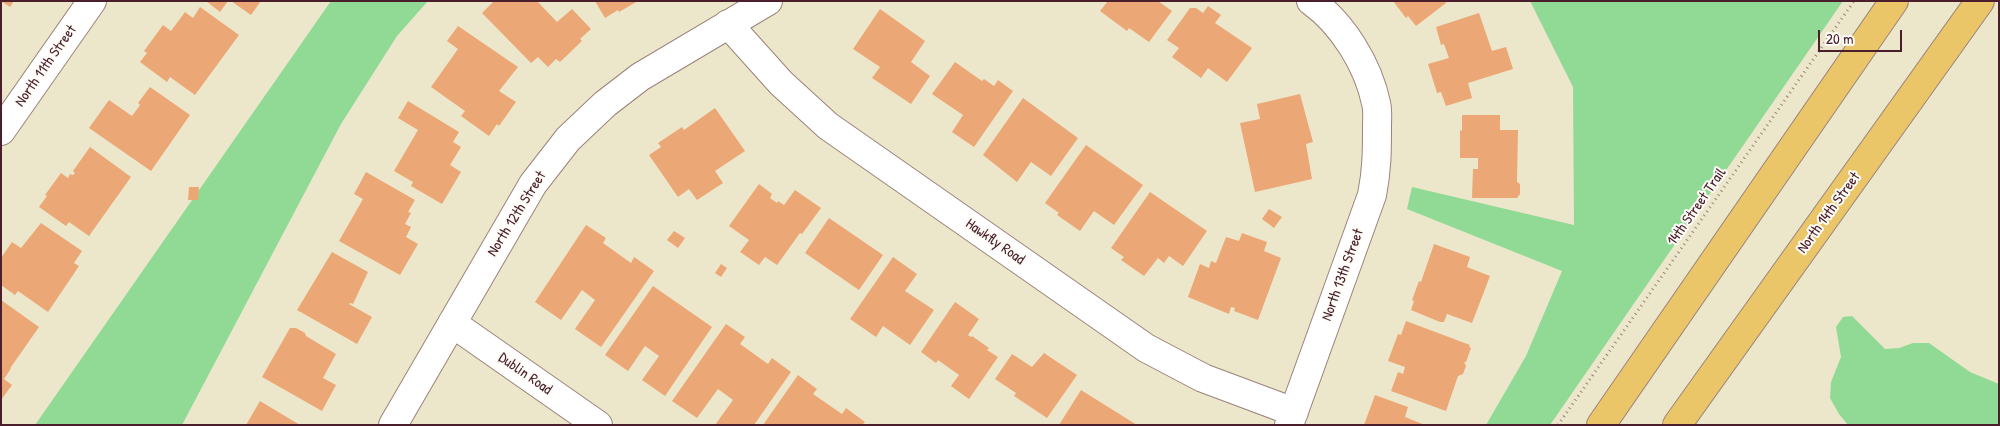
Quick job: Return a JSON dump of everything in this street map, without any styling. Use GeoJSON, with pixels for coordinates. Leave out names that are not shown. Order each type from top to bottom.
{"type":"FeatureCollection","features":[{"type":"Feature","properties":{"kind":"main road"},"geometry":{"type":"LineString","coordinates":[[1601,425],[1894,1]]}},
{"type":"Feature","properties":{"kind":"main road","name":"North 14th Street"},"geometry":{"type":"LineString","coordinates":[[1677,425],[1980,1]]}},
{"type":"Feature","properties":{"kind":"street","name":"North 11th Street"},"geometry":{"type":"LineString","coordinates":[[1,131],[92,1]]}},
{"type":"Feature","properties":{"kind":"street","name":"North 12th Street"},"geometry":{"type":"LineString","coordinates":[[393,425],[533,184],[568,139],[605,104],[640,77],[768,1]]}},
{"type":"Feature","properties":{"kind":"street","name":"North 13th Street"},"geometry":{"type":"LineString","coordinates":[[1291,418],[1372,195],[1378,164],[1376,104],[1364,69],[1345,36],[1320,8],[1311,1]]}},
{"type":"Feature","properties":{"kind":"street","name":"Hawkfly Road"},"geometry":{"type":"LineString","coordinates":[[728,24],[781,84],[828,126],[1146,348],[1203,378],[1291,418]]}},
{"type":"Feature","properties":{"kind":"street","name":"Dublin Road"},"geometry":{"type":"LineString","coordinates":[[452,323],[598,425]]}},
{"type":"Feature","properties":{"kind":"path","name":"14th Street Trail"},"geometry":{"type":"LineString","coordinates":[[1558,425],[1854,1]]}},
{"type":"Feature","properties":{"kind":"green space"},"geometry":{"type":"Polygon","coordinates":[[[331,1],[428,1],[397,36],[341,124],[182,425],[35,425],[331,1]]]}},
{"type":"Feature","properties":{"kind":"green space"},"geometry":{"type":"Polygon","coordinates":[[[1530,1],[1843,1],[1550,425],[1486,425],[1526,356],[1562,271],[1407,209],[1412,187],[1574,225],[1573,87],[1530,1]]]}},
{"type":"Feature","properties":{"kind":"green space"},"geometry":{"type":"Polygon","coordinates":[[[1852,316],[1885,349],[1899,348],[1913,343],[1929,343],[1970,372],[1999,384],[1999,425],[1848,425],[1830,398],[1831,382],[1841,357],[1836,327],[1843,317],[1852,316]]]}},
{"type":"Feature","properties":{"kind":"building"},"geometry":{"type":"Polygon","coordinates":[[[1,1],[14,1],[10,7],[1,1]]]}},
{"type":"Feature","properties":{"kind":"building"},"geometry":{"type":"Polygon","coordinates":[[[206,1],[228,1],[220,12],[206,1]]]}},
{"type":"Feature","properties":{"kind":"building"},"geometry":{"type":"Polygon","coordinates":[[[231,1],[261,1],[251,15],[231,1]]]}},
{"type":"Feature","properties":{"kind":"building"},"geometry":{"type":"Polygon","coordinates":[[[494,1],[537,1],[557,22],[572,9],[591,29],[580,39],[582,41],[560,62],[556,59],[548,67],[538,57],[531,63],[482,13],[494,1]]]}},
{"type":"Feature","properties":{"kind":"building"},"geometry":{"type":"Polygon","coordinates":[[[595,1],[638,1],[605,18],[595,1]]]}},
{"type":"Feature","properties":{"kind":"building"},"geometry":{"type":"Polygon","coordinates":[[[1108,1],[1158,1],[1172,11],[1149,42],[1129,28],[1127,31],[1100,11],[1108,1]]]}},
{"type":"Feature","properties":{"kind":"building"},"geometry":{"type":"Polygon","coordinates":[[[1393,1],[1445,1],[1446,3],[1416,26],[1408,16],[1406,18],[1393,1]]]}},
{"type":"Feature","properties":{"kind":"building"},"geometry":{"type":"Polygon","coordinates":[[[1208,6],[1221,15],[1215,23],[1252,48],[1227,82],[1208,68],[1201,78],[1172,57],[1179,48],[1167,40],[1190,8],[1196,8],[1203,13],[1208,6]]]}},
{"type":"Feature","properties":{"kind":"building"},"geometry":{"type":"Polygon","coordinates":[[[200,7],[239,35],[195,95],[170,77],[167,82],[140,62],[147,53],[144,51],[163,25],[171,31],[185,12],[193,18],[200,7]]]}},
{"type":"Feature","properties":{"kind":"building"},"geometry":{"type":"Polygon","coordinates":[[[880,9],[925,41],[911,62],[930,76],[911,104],[872,78],[880,67],[853,49],[880,9]]]}},
{"type":"Feature","properties":{"kind":"building"},"geometry":{"type":"Polygon","coordinates":[[[1479,13],[1492,51],[1506,47],[1513,69],[1468,83],[1472,98],[1446,106],[1441,92],[1437,93],[1428,64],[1449,58],[1444,44],[1441,45],[1436,27],[1479,13]]]}},
{"type":"Feature","properties":{"kind":"building"},"geometry":{"type":"Polygon","coordinates":[[[458,26],[518,67],[499,91],[516,102],[499,126],[497,124],[489,136],[461,116],[465,111],[431,87],[458,49],[447,41],[458,26]]]}},
{"type":"Feature","properties":{"kind":"building"},"geometry":{"type":"Polygon","coordinates":[[[955,62],[982,81],[984,79],[994,86],[998,80],[1013,91],[974,147],[952,132],[963,115],[932,94],[955,62]]]}},
{"type":"Feature","properties":{"kind":"building"},"geometry":{"type":"Polygon","coordinates":[[[150,87],[190,115],[151,171],[89,128],[109,100],[132,116],[140,105],[138,103],[150,87]]]}},
{"type":"Feature","properties":{"kind":"building"},"geometry":{"type":"Polygon","coordinates":[[[1300,94],[1313,142],[1306,144],[1312,179],[1255,192],[1240,123],[1260,119],[1257,104],[1300,94]]]}},
{"type":"Feature","properties":{"kind":"building"},"geometry":{"type":"Polygon","coordinates":[[[1023,98],[1078,138],[1051,176],[1031,162],[1017,182],[983,155],[1023,98]]]}},
{"type":"Feature","properties":{"kind":"building"},"geometry":{"type":"Polygon","coordinates":[[[408,101],[459,132],[453,142],[461,147],[450,165],[461,172],[442,204],[411,186],[413,182],[394,171],[418,130],[398,118],[408,101]]]}},
{"type":"Feature","properties":{"kind":"building"},"geometry":{"type":"Polygon","coordinates":[[[715,108],[745,151],[715,171],[723,183],[697,200],[689,189],[678,197],[649,155],[661,147],[658,143],[682,127],[684,130],[715,108]]]}},
{"type":"Feature","properties":{"kind":"building"},"geometry":{"type":"Polygon","coordinates":[[[1462,115],[1500,115],[1500,130],[1518,130],[1517,182],[1520,184],[1520,194],[1517,198],[1472,198],[1473,169],[1478,169],[1478,158],[1460,158],[1462,115]]]}},
{"type":"Feature","properties":{"kind":"building"},"geometry":{"type":"Polygon","coordinates":[[[1086,145],[1143,185],[1114,225],[1094,211],[1080,231],[1057,215],[1059,213],[1045,203],[1086,145]]]}},
{"type":"Feature","properties":{"kind":"building"},"geometry":{"type":"Polygon","coordinates":[[[90,147],[131,177],[89,236],[69,222],[66,226],[39,207],[61,173],[68,178],[70,174],[73,175],[75,173],[73,171],[90,147]]]}},
{"type":"Feature","properties":{"kind":"building"},"geometry":{"type":"Polygon","coordinates":[[[366,172],[415,200],[408,212],[411,213],[405,224],[411,227],[406,237],[418,244],[400,275],[339,241],[363,199],[354,194],[366,172]]]}},
{"type":"Feature","properties":{"kind":"building"},"geometry":{"type":"Polygon","coordinates":[[[759,184],[772,194],[770,198],[777,203],[778,201],[784,205],[795,190],[821,208],[777,265],[765,257],[759,265],[740,252],[749,240],[729,226],[759,184]]]}},
{"type":"Feature","properties":{"kind":"building"},"geometry":{"type":"Polygon","coordinates":[[[189,187],[199,187],[198,200],[188,200],[189,187]]]}},
{"type":"Feature","properties":{"kind":"building"},"geometry":{"type":"Polygon","coordinates":[[[1150,192],[1207,231],[1183,266],[1169,256],[1164,263],[1158,258],[1144,276],[1121,260],[1124,257],[1111,248],[1150,192]]]}},
{"type":"Feature","properties":{"kind":"building"},"geometry":{"type":"Polygon","coordinates":[[[1269,209],[1282,217],[1274,228],[1262,219],[1269,209]]]}},
{"type":"Feature","properties":{"kind":"building"},"geometry":{"type":"Polygon","coordinates":[[[829,218],[883,255],[859,290],[805,253],[829,218]]]}},
{"type":"Feature","properties":{"kind":"building"},"geometry":{"type":"Polygon","coordinates":[[[41,223],[82,251],[74,263],[79,266],[48,312],[18,291],[15,295],[1,285],[1,258],[12,242],[21,248],[41,223]]]}},
{"type":"Feature","properties":{"kind":"building"},"geometry":{"type":"Polygon","coordinates":[[[586,225],[606,238],[603,243],[631,263],[634,257],[654,271],[601,347],[575,329],[595,300],[582,290],[561,320],[535,302],[586,225]]]}},
{"type":"Feature","properties":{"kind":"building"},"geometry":{"type":"Polygon","coordinates":[[[674,231],[685,238],[678,248],[667,240],[674,231]]]}},
{"type":"Feature","properties":{"kind":"building"},"geometry":{"type":"Polygon","coordinates":[[[1242,233],[1267,242],[1264,251],[1281,258],[1258,320],[1234,311],[1235,308],[1231,307],[1229,314],[1188,297],[1200,264],[1209,268],[1211,261],[1216,263],[1226,237],[1239,241],[1242,233]]]}},
{"type":"Feature","properties":{"kind":"building"},"geometry":{"type":"Polygon","coordinates":[[[1434,244],[1470,257],[1467,267],[1490,276],[1472,323],[1447,314],[1444,322],[1440,322],[1411,310],[1414,301],[1412,300],[1419,281],[1421,282],[1434,244]]]}},
{"type":"Feature","properties":{"kind":"building"},"geometry":{"type":"Polygon","coordinates":[[[332,252],[368,272],[353,304],[349,304],[372,317],[357,344],[297,310],[332,252]]]}},
{"type":"Feature","properties":{"kind":"building"},"geometry":{"type":"Polygon","coordinates":[[[893,257],[917,274],[905,291],[934,310],[910,345],[883,326],[876,337],[850,319],[893,257]]]}},
{"type":"Feature","properties":{"kind":"building"},"geometry":{"type":"Polygon","coordinates":[[[721,264],[727,268],[721,277],[715,273],[721,264]]]}},
{"type":"Feature","properties":{"kind":"building"},"geometry":{"type":"Polygon","coordinates":[[[653,286],[712,327],[665,396],[642,380],[659,356],[645,346],[628,371],[605,355],[653,286]]]}},
{"type":"Feature","properties":{"kind":"building"},"geometry":{"type":"Polygon","coordinates":[[[1,300],[39,327],[4,379],[12,385],[1,400],[1,300]]]}},
{"type":"Feature","properties":{"kind":"building"},"geometry":{"type":"Polygon","coordinates":[[[955,302],[979,319],[968,335],[989,348],[987,350],[998,357],[969,399],[951,386],[959,375],[938,360],[936,363],[921,352],[955,302]]]}},
{"type":"Feature","properties":{"kind":"building"},"geometry":{"type":"Polygon","coordinates":[[[1406,321],[1470,345],[1469,347],[1471,348],[1466,362],[1464,362],[1466,366],[1463,374],[1458,376],[1446,411],[1391,391],[1398,372],[1403,374],[1405,367],[1388,361],[1398,334],[1401,335],[1406,321]]]}},
{"type":"Feature","properties":{"kind":"building"},"geometry":{"type":"Polygon","coordinates":[[[726,324],[745,337],[740,344],[768,364],[772,358],[791,372],[754,425],[715,425],[733,400],[718,389],[697,418],[672,401],[726,324]]]}},
{"type":"Feature","properties":{"kind":"building"},"geometry":{"type":"Polygon","coordinates":[[[290,328],[296,328],[305,333],[306,336],[336,354],[323,378],[336,385],[322,411],[262,377],[290,328]]]}},
{"type":"Feature","properties":{"kind":"building"},"geometry":{"type":"Polygon","coordinates":[[[1044,353],[1077,375],[1047,418],[1014,396],[1016,393],[995,379],[1012,354],[1032,367],[1044,353]]]}},
{"type":"Feature","properties":{"kind":"building"},"geometry":{"type":"Polygon","coordinates":[[[798,375],[817,389],[813,394],[842,414],[846,408],[865,422],[862,425],[763,425],[798,375]]]}},
{"type":"Feature","properties":{"kind":"building"},"geometry":{"type":"Polygon","coordinates":[[[1081,390],[1137,425],[1059,425],[1081,390]]]}},
{"type":"Feature","properties":{"kind":"building"},"geometry":{"type":"Polygon","coordinates":[[[1375,395],[1408,407],[1405,417],[1425,425],[1364,425],[1375,395]]]}},
{"type":"Feature","properties":{"kind":"building"},"geometry":{"type":"Polygon","coordinates":[[[260,401],[300,425],[246,425],[260,401]]]}}]}
